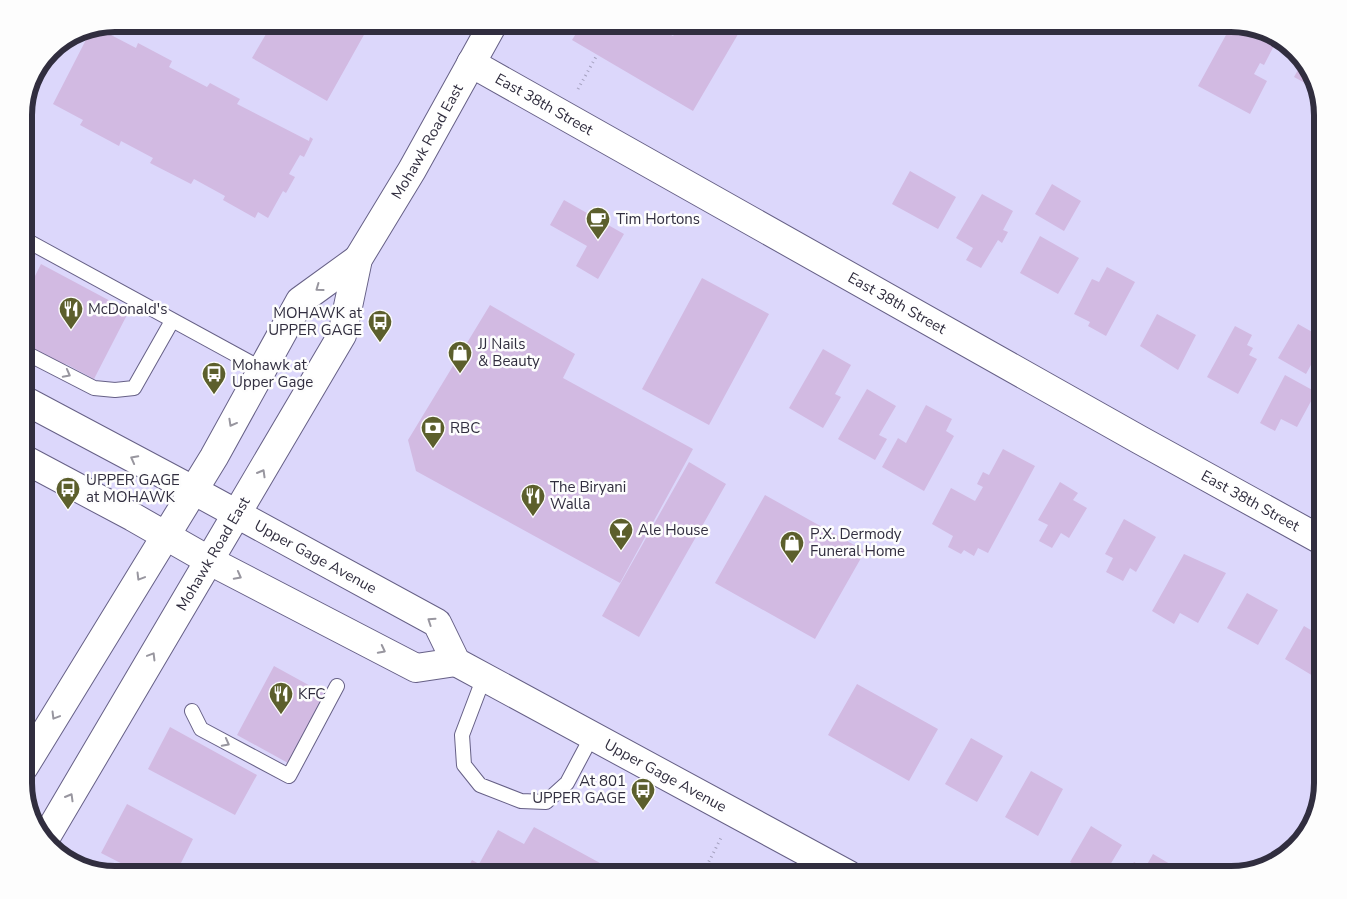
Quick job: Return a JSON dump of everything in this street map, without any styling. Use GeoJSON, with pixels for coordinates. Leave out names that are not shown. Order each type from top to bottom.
{"type":"FeatureCollection","features":[{"type":"Feature","properties":{"kind":"main road","name":"Mohawk Road East"},"geometry":{"type":"LineString","coordinates":[[49,832],[342,335],[358,259],[412,170],[489,32]]}},
{"type":"Feature","properties":{"kind":"main road","name":"East 38th Street"},"geometry":{"type":"LineString","coordinates":[[472,63],[1314,536]]}},
{"type":"Feature","properties":{"kind":"main road","name":"Mohawk Road East"},"geometry":{"type":"LineString","coordinates":[[33,752],[214,456],[300,301],[358,259]]}},
{"type":"Feature","properties":{"kind":"main road","name":"Upper Gage Avenue"},"geometry":{"type":"LineString","coordinates":[[33,405],[437,623],[456,662],[832,866]]}},
{"type":"Feature","properties":{"kind":"main road"},"geometry":{"type":"LineString","coordinates":[[33,464],[210,561],[416,668],[456,662]]}},
{"type":"Feature","properties":{"kind":"lane"},"geometry":{"type":"LineString","coordinates":[[33,249],[262,369]]}},
{"type":"Feature","properties":{"kind":"lane"},"geometry":{"type":"LineString","coordinates":[[33,357],[94,388],[115,390],[134,388],[172,321]]}},
{"type":"Feature","properties":{"kind":"lane"},"geometry":{"type":"LineString","coordinates":[[484,677],[462,735],[464,765],[480,785],[521,801],[546,802],[567,783],[592,736]]}},
{"type":"Feature","properties":{"kind":"lane"},"geometry":{"type":"LineString","coordinates":[[192,711],[202,729],[289,776],[337,686]]}},
{"type":"Feature","properties":{"kind":"path"},"geometry":{"type":"LineString","coordinates":[[564,115],[597,55]]}},
{"type":"Feature","properties":{"kind":"path"},"geometry":{"type":"LineString","coordinates":[[707,866],[734,813]]}},
{"type":"Feature","properties":{"kind":"building"},"geometry":{"type":"Polygon","coordinates":[[[112,32],[111,35],[136,48],[138,43],[172,61],[169,67],[207,87],[210,83],[240,99],[237,104],[309,141],[310,137],[313,139],[304,157],[300,155],[289,174],[295,177],[286,193],[283,191],[268,218],[258,212],[255,218],[223,200],[225,196],[194,179],[191,184],[150,163],[153,158],[121,141],[119,146],[80,125],[83,120],[53,104],[87,38],[112,32]]]}},
{"type":"Feature","properties":{"kind":"building"},"geometry":{"type":"Polygon","coordinates":[[[267,32],[366,32],[327,101],[252,58],[267,32]]]}},
{"type":"Feature","properties":{"kind":"building"},"geometry":{"type":"Polygon","coordinates":[[[577,32],[666,32],[673,36],[676,32],[739,32],[693,111],[572,40],[577,32]]]}},
{"type":"Feature","properties":{"kind":"building"},"geometry":{"type":"Polygon","coordinates":[[[1228,32],[1253,35],[1274,45],[1264,65],[1260,63],[1254,74],[1267,81],[1250,114],[1198,86],[1228,32]]]}},
{"type":"Feature","properties":{"kind":"building"},"geometry":{"type":"Polygon","coordinates":[[[1299,68],[1308,85],[1294,77],[1299,68]]]}},
{"type":"Feature","properties":{"kind":"building"},"geometry":{"type":"Polygon","coordinates":[[[910,171],[956,197],[938,229],[892,204],[910,171]]]}},
{"type":"Feature","properties":{"kind":"building"},"geometry":{"type":"Polygon","coordinates":[[[1052,184],[1081,201],[1064,231],[1035,214],[1052,184]]]}},
{"type":"Feature","properties":{"kind":"building"},"geometry":{"type":"Polygon","coordinates":[[[982,194],[1013,211],[1003,230],[1008,232],[1002,243],[998,240],[981,268],[966,260],[973,248],[956,238],[982,194]]]}},
{"type":"Feature","properties":{"kind":"building","name":"Tim Hortons"},"geometry":{"type":"Polygon","coordinates":[[[564,200],[624,234],[598,279],[576,266],[587,246],[550,225],[564,200]]]}},
{"type":"Feature","properties":{"kind":"building"},"geometry":{"type":"Polygon","coordinates":[[[1040,236],[1079,258],[1058,294],[1020,273],[1040,236]]]}},
{"type":"Feature","properties":{"kind":"building","name":"McDonald's"},"geometry":{"type":"Polygon","coordinates":[[[41,264],[129,311],[94,379],[66,364],[63,369],[33,354],[33,280],[41,264]]]}},
{"type":"Feature","properties":{"kind":"building"},"geometry":{"type":"Polygon","coordinates":[[[1107,267],[1135,282],[1106,336],[1088,326],[1090,322],[1074,314],[1092,279],[1099,282],[1107,267]]]}},
{"type":"Feature","properties":{"kind":"building"},"geometry":{"type":"Polygon","coordinates":[[[702,278],[769,314],[709,425],[642,389],[702,278]]]}},
{"type":"Feature","properties":{"kind":"building"},"geometry":{"type":"Polygon","coordinates":[[[490,305],[575,354],[563,378],[693,449],[620,583],[416,471],[408,440],[490,305]]]}},
{"type":"Feature","properties":{"kind":"building"},"geometry":{"type":"Polygon","coordinates":[[[1157,314],[1196,335],[1178,370],[1140,346],[1157,314]]]}},
{"type":"Feature","properties":{"kind":"building"},"geometry":{"type":"Polygon","coordinates":[[[1298,324],[1314,333],[1314,359],[1306,374],[1278,358],[1298,324]]]}},
{"type":"Feature","properties":{"kind":"building"},"geometry":{"type":"Polygon","coordinates":[[[1235,326],[1252,335],[1247,345],[1253,348],[1249,355],[1257,359],[1238,394],[1207,377],[1235,326]]]}},
{"type":"Feature","properties":{"kind":"building"},"geometry":{"type":"Polygon","coordinates":[[[823,349],[851,365],[835,394],[841,397],[823,428],[789,408],[823,349]]]}},
{"type":"Feature","properties":{"kind":"building"},"geometry":{"type":"Polygon","coordinates":[[[1285,375],[1314,391],[1314,396],[1297,427],[1281,419],[1275,431],[1260,423],[1285,375]]]}},
{"type":"Feature","properties":{"kind":"building"},"geometry":{"type":"Polygon","coordinates":[[[867,389],[896,406],[879,435],[887,439],[875,460],[838,439],[867,389]]]}},
{"type":"Feature","properties":{"kind":"building"},"geometry":{"type":"Polygon","coordinates":[[[926,405],[952,419],[946,431],[954,436],[924,491],[882,467],[898,438],[906,443],[926,405]]]}},
{"type":"Feature","properties":{"kind":"building"},"geometry":{"type":"Polygon","coordinates":[[[1003,449],[1035,466],[988,553],[978,548],[974,556],[964,550],[961,554],[948,547],[953,536],[932,524],[951,488],[975,501],[983,487],[977,484],[983,472],[989,475],[1003,449]]]}},
{"type":"Feature","properties":{"kind":"building"},"geometry":{"type":"Polygon","coordinates":[[[689,462],[726,484],[639,637],[602,616],[689,462]]]}},
{"type":"Feature","properties":{"kind":"building"},"geometry":{"type":"Polygon","coordinates":[[[1060,482],[1078,493],[1073,500],[1087,508],[1069,538],[1061,533],[1052,548],[1039,541],[1048,525],[1038,520],[1060,482]]]}},
{"type":"Feature","properties":{"kind":"building"},"geometry":{"type":"Polygon","coordinates":[[[765,495],[865,551],[815,639],[715,583],[765,495]]]}},
{"type":"Feature","properties":{"kind":"building"},"geometry":{"type":"Polygon","coordinates":[[[1124,519],[1156,537],[1136,572],[1130,568],[1123,581],[1106,572],[1113,558],[1105,554],[1124,519]]]}},
{"type":"Feature","properties":{"kind":"building"},"geometry":{"type":"Polygon","coordinates":[[[1184,554],[1226,573],[1198,623],[1180,613],[1174,624],[1152,611],[1184,554]]]}},
{"type":"Feature","properties":{"kind":"building"},"geometry":{"type":"Polygon","coordinates":[[[1247,593],[1278,610],[1258,645],[1227,628],[1247,593]]]}},
{"type":"Feature","properties":{"kind":"building"},"geometry":{"type":"Polygon","coordinates":[[[1304,626],[1314,632],[1314,677],[1285,659],[1304,626]]]}},
{"type":"Feature","properties":{"kind":"building","name":"KFC"},"geometry":{"type":"Polygon","coordinates":[[[274,666],[325,694],[288,763],[237,735],[274,666]]]}},
{"type":"Feature","properties":{"kind":"building"},"geometry":{"type":"Polygon","coordinates":[[[857,684],[938,729],[909,781],[828,735],[857,684]]]}},
{"type":"Feature","properties":{"kind":"building"},"geometry":{"type":"Polygon","coordinates":[[[170,727],[257,775],[235,815],[148,769],[170,727]]]}},
{"type":"Feature","properties":{"kind":"building"},"geometry":{"type":"Polygon","coordinates":[[[971,738],[1003,756],[977,802],[945,784],[971,738]]]}},
{"type":"Feature","properties":{"kind":"building"},"geometry":{"type":"Polygon","coordinates":[[[1031,771],[1063,789],[1038,836],[1005,817],[1031,771]]]}},
{"type":"Feature","properties":{"kind":"building"},"geometry":{"type":"Polygon","coordinates":[[[127,804],[193,839],[180,866],[126,866],[101,853],[127,804]]]}},
{"type":"Feature","properties":{"kind":"building"},"geometry":{"type":"Polygon","coordinates":[[[1091,826],[1122,845],[1109,866],[1077,866],[1070,862],[1091,826]]]}},
{"type":"Feature","properties":{"kind":"building"},"geometry":{"type":"Polygon","coordinates":[[[534,827],[606,866],[469,866],[472,860],[479,864],[498,830],[524,844],[534,827]]]}},
{"type":"Feature","properties":{"kind":"building"},"geometry":{"type":"Polygon","coordinates":[[[1153,854],[1170,864],[1169,866],[1146,866],[1153,854]]]}},
{"type":"Feature","properties":{"kind":"building"},"geometry":{"type":"Polygon","coordinates":[[[1134,862],[1141,866],[1132,866],[1134,862]]]}},
{"type":"Feature","properties":{"kind":"place","name":"Tim Hortons"},"geometry":{"type":"Point","coordinates":[598,240]}},
{"type":"Feature","properties":{"kind":"place","name":"McDonald's"},"geometry":{"type":"Point","coordinates":[71,330]}},
{"type":"Feature","properties":{"kind":"place","name":"MOHAWK at UPPER GAGE"},"geometry":{"type":"Point","coordinates":[380,343]}},
{"type":"Feature","properties":{"kind":"place","name":"JJ Nails & Beauty"},"geometry":{"type":"Point","coordinates":[460,374]}},
{"type":"Feature","properties":{"kind":"place","name":"Mohawk at Upper Gage"},"geometry":{"type":"Point","coordinates":[214,395]}},
{"type":"Feature","properties":{"kind":"place","name":"RBC"},"geometry":{"type":"Point","coordinates":[433,449]}},
{"type":"Feature","properties":{"kind":"place","name":"UPPER GAGE at MOHAWK"},"geometry":{"type":"Point","coordinates":[68,510]}},
{"type":"Feature","properties":{"kind":"place","name":"The Biryani Walla"},"geometry":{"type":"Point","coordinates":[533,517]}},
{"type":"Feature","properties":{"kind":"place","name":"Ale House"},"geometry":{"type":"Point","coordinates":[621,551]}},
{"type":"Feature","properties":{"kind":"place","name":"P.X. Dermody Funeral Home"},"geometry":{"type":"Point","coordinates":[792,564]}},
{"type":"Feature","properties":{"kind":"place","name":"KFC"},"geometry":{"type":"Point","coordinates":[281,715]}},
{"type":"Feature","properties":{"kind":"place","name":"At 801 UPPER GAGE"},"geometry":{"type":"Point","coordinates":[643,811]}}]}
